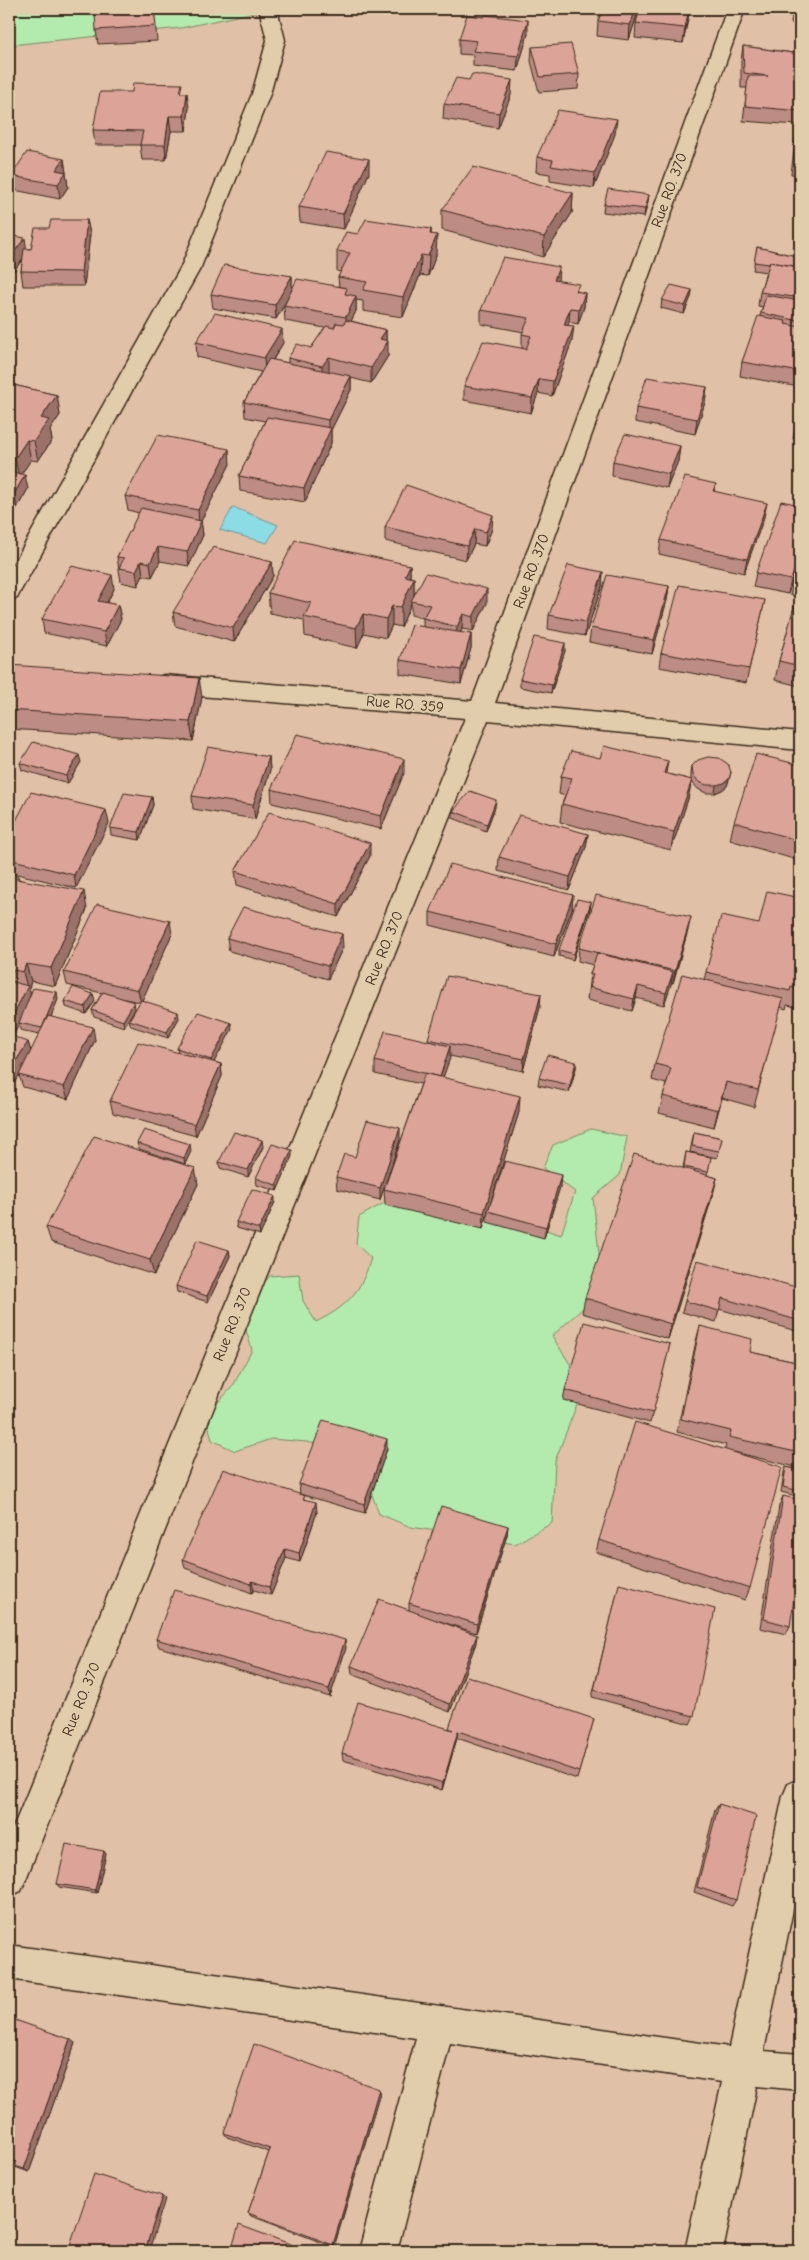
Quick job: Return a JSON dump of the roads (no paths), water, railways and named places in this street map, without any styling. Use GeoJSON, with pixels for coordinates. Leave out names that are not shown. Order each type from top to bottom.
{"type":"FeatureCollection","features":[{"type":"Feature","properties":{"kind":"street","name":"Rue RO. 370"},"geometry":{"type":"LineString","coordinates":[[9,1879],[480,710],[736,9]]}},
{"type":"Feature","properties":{"kind":"street"},"geometry":{"type":"LineString","coordinates":[[9,592],[191,267],[261,94],[276,40],[269,11]]}},
{"type":"Feature","properties":{"kind":"street","name":"Rue RO. 359"},"geometry":{"type":"LineString","coordinates":[[146,683],[480,710],[800,741]]}},
{"type":"Feature","properties":{"kind":"street"},"geometry":{"type":"LineString","coordinates":[[704,2251],[800,1796]]}},
{"type":"Feature","properties":{"kind":"street"},"geometry":{"type":"LineString","coordinates":[[9,1962],[742,2067],[800,2072]]}},
{"type":"Feature","properties":{"kind":"street"},"geometry":{"type":"LineString","coordinates":[[378,2251],[437,2024]]}},
{"type":"Feature","properties":{"kind":"water"},"geometry":{"type":"Polygon","coordinates":[[[233,507],[278,525],[267,543],[220,530],[233,507]]]}}]}
